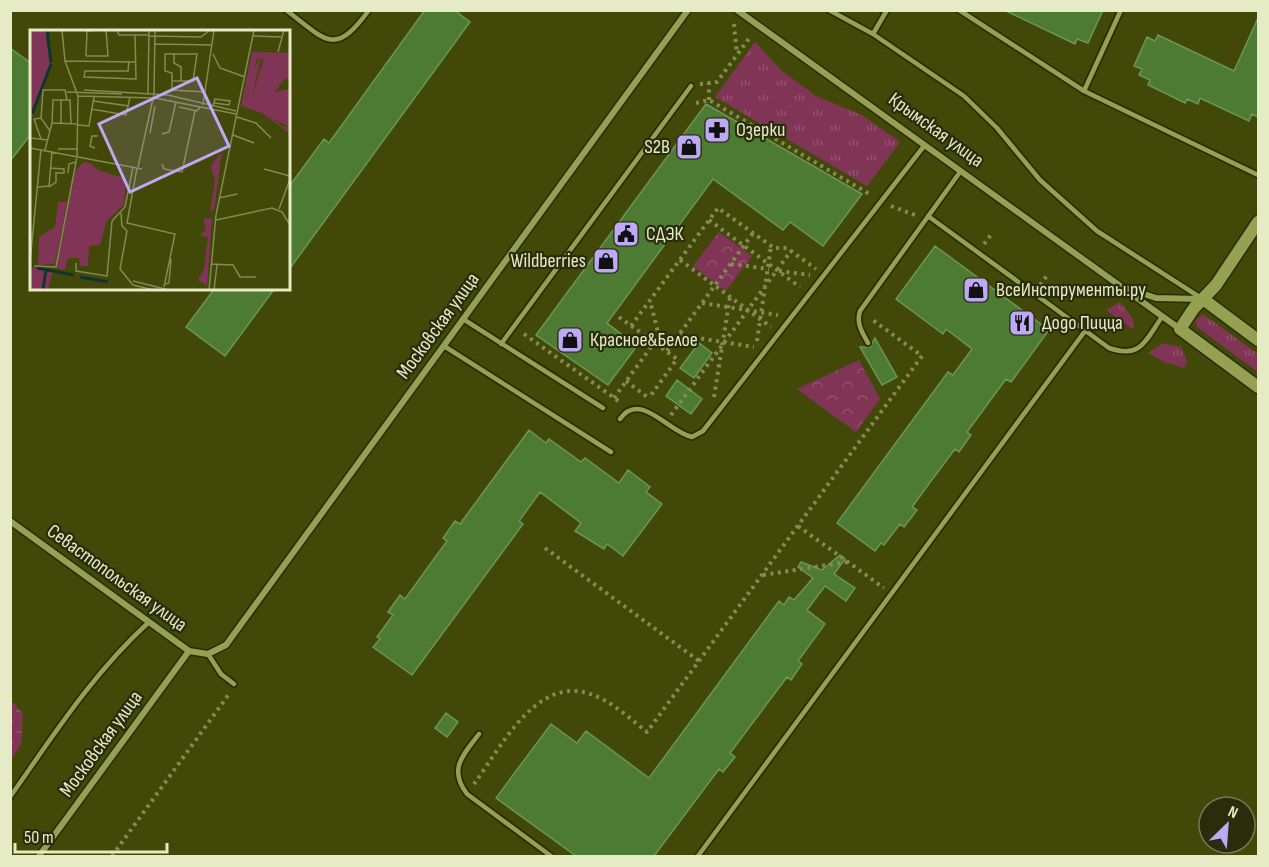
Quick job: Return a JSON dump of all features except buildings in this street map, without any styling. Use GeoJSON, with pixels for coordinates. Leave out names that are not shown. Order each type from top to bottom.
{"type":"FeatureCollection","features":[{"type":"Feature","properties":{"kind":"street","name":"Московская улица"},"geometry":{"type":"LineString","coordinates":[[208,654],[226,645],[688,10]]}},
{"type":"Feature","properties":{"kind":"street","name":"Крымская улица"},"geometry":{"type":"LineString","coordinates":[[736,10],[1258,387]]}},
{"type":"Feature","properties":{"kind":"street"},"geometry":{"type":"LineString","coordinates":[[1180,329],[1216,285],[1258,222]]}},
{"type":"Feature","properties":{"kind":"street","name":"Крымская улица"},"geometry":{"type":"LineString","coordinates":[[1112,282],[1156,298],[1203,299]]}},
{"type":"Feature","properties":{"kind":"street"},"geometry":{"type":"LineString","coordinates":[[1203,299],[1258,340]]}},
{"type":"Feature","properties":{"kind":"street","name":"Севастопольская улица"},"geometry":{"type":"LineString","coordinates":[[10,521],[189,651],[208,654]]}},
{"type":"Feature","properties":{"kind":"street","name":"Московская улица"},"geometry":{"type":"LineString","coordinates":[[39,856],[189,651]]}},
{"type":"Feature","properties":{"kind":"lane"},"geometry":{"type":"LineString","coordinates":[[286,10],[323,38],[339,41],[352,33],[369,10]]}},
{"type":"Feature","properties":{"kind":"lane"},"geometry":{"type":"LineString","coordinates":[[829,10],[873,33],[964,96],[997,128],[1040,180],[1097,231],[1203,299]]}},
{"type":"Feature","properties":{"kind":"lane"},"geometry":{"type":"LineString","coordinates":[[873,33],[887,10]]}},
{"type":"Feature","properties":{"kind":"lane"},"geometry":{"type":"LineString","coordinates":[[959,10],[1084,91],[1258,175]]}},
{"type":"Feature","properties":{"kind":"lane"},"geometry":{"type":"LineString","coordinates":[[1084,91],[1121,10]]}},
{"type":"Feature","properties":{"kind":"lane"},"geometry":{"type":"LineString","coordinates":[[501,344],[691,86]]}},
{"type":"Feature","properties":{"kind":"lane"},"geometry":{"type":"LineString","coordinates":[[620,419],[624,413],[635,407],[646,410],[680,434],[692,437],[703,431],[924,146]]}},
{"type":"Feature","properties":{"kind":"lane"},"geometry":{"type":"LineString","coordinates":[[868,343],[860,329],[858,318],[860,311],[960,172]]}},
{"type":"Feature","properties":{"kind":"lane"},"geometry":{"type":"LineString","coordinates":[[928,216],[1109,348],[1125,354],[1137,351],[1162,317]]}},
{"type":"Feature","properties":{"kind":"lane"},"geometry":{"type":"LineString","coordinates":[[463,319],[603,408]]}},
{"type":"Feature","properties":{"kind":"lane"},"geometry":{"type":"LineString","coordinates":[[698,856],[1085,331]]}},
{"type":"Feature","properties":{"kind":"lane"},"geometry":{"type":"LineString","coordinates":[[444,345],[611,452]]}},
{"type":"Feature","properties":{"kind":"lane"},"geometry":{"type":"LineString","coordinates":[[10,797],[83,694],[124,644],[148,622]]}},
{"type":"Feature","properties":{"kind":"lane"},"geometry":{"type":"LineString","coordinates":[[208,654],[221,674],[234,684]]}},
{"type":"Feature","properties":{"kind":"lane"},"geometry":{"type":"LineString","coordinates":[[479,734],[461,758],[457,771],[459,784],[467,794],[551,856]]}},
{"type":"Feature","properties":{"kind":"path"},"geometry":{"type":"LineString","coordinates":[[734,24],[737,55]]}},
{"type":"Feature","properties":{"kind":"path"},"geometry":{"type":"LineString","coordinates":[[691,86],[717,82],[750,37]]}},
{"type":"Feature","properties":{"kind":"path"},"geometry":{"type":"LineString","coordinates":[[709,83],[709,100]]}},
{"type":"Feature","properties":{"kind":"path"},"geometry":{"type":"LineString","coordinates":[[690,110],[697,102],[709,100],[901,212],[928,216]]}},
{"type":"Feature","properties":{"kind":"path"},"geometry":{"type":"LineString","coordinates":[[862,203],[869,194]]}},
{"type":"Feature","properties":{"kind":"path"},"geometry":{"type":"LineString","coordinates":[[631,326],[718,208],[771,246],[791,251],[824,275]]}},
{"type":"Feature","properties":{"kind":"path"},"geometry":{"type":"LineString","coordinates":[[709,220],[800,287]]}},
{"type":"Feature","properties":{"kind":"path"},"geometry":{"type":"LineString","coordinates":[[667,351],[753,233]]}},
{"type":"Feature","properties":{"kind":"path"},"geometry":{"type":"LineString","coordinates":[[757,342],[771,246]]}},
{"type":"Feature","properties":{"kind":"path"},"geometry":{"type":"LineString","coordinates":[[671,415],[791,251]]}},
{"type":"Feature","properties":{"kind":"path"},"geometry":{"type":"LineString","coordinates":[[793,296],[821,259]]}},
{"type":"Feature","properties":{"kind":"path"},"geometry":{"type":"LineString","coordinates":[[680,260],[779,333]]}},
{"type":"Feature","properties":{"kind":"path"},"geometry":{"type":"LineString","coordinates":[[731,264],[810,275]]}},
{"type":"Feature","properties":{"kind":"path"},"geometry":{"type":"LineString","coordinates":[[714,398],[730,297]]}},
{"type":"Feature","properties":{"kind":"path"},"geometry":{"type":"LineString","coordinates":[[523,334],[526,333],[617,399],[626,381],[659,336],[650,301]]}},
{"type":"Feature","properties":{"kind":"path"},"geometry":{"type":"LineString","coordinates":[[702,303],[778,315]]}},
{"type":"Feature","properties":{"kind":"path"},"geometry":{"type":"LineString","coordinates":[[747,355],[786,306]]}},
{"type":"Feature","properties":{"kind":"path"},"geometry":{"type":"LineString","coordinates":[[467,794],[528,711],[549,694],[576,690],[602,698],[647,732],[922,356],[860,311]]}},
{"type":"Feature","properties":{"kind":"path"},"geometry":{"type":"LineString","coordinates":[[619,317],[677,359],[649,398]]}},
{"type":"Feature","properties":{"kind":"path"},"geometry":{"type":"LineString","coordinates":[[679,335],[754,346]]}},
{"type":"Feature","properties":{"kind":"path"},"geometry":{"type":"LineString","coordinates":[[626,381],[656,404]]}},
{"type":"Feature","properties":{"kind":"path"},"geometry":{"type":"LineString","coordinates":[[708,405],[720,389]]}},
{"type":"Feature","properties":{"kind":"path"},"geometry":{"type":"LineString","coordinates":[[664,409],[677,419]]}},
{"type":"Feature","properties":{"kind":"path"},"geometry":{"type":"LineString","coordinates":[[798,526],[892,594]]}},
{"type":"Feature","properties":{"kind":"path"},"geometry":{"type":"LineString","coordinates":[[545,548],[699,661]]}},
{"type":"Feature","properties":{"kind":"path"},"geometry":{"type":"LineString","coordinates":[[762,575],[847,562]]}},
{"type":"Feature","properties":{"kind":"path"},"geometry":{"type":"LineString","coordinates":[[112,856],[223,706]]}},
{"type":"Feature","properties":{"kind":"green space"},"geometry":{"type":"Polygon","coordinates":[[[755,42],[781,70],[816,96],[862,115],[900,142],[867,186],[715,97],[755,42]]]}},
{"type":"Feature","properties":{"kind":"green space"},"geometry":{"type":"Polygon","coordinates":[[[719,232],[752,256],[726,291],[693,266],[719,232]]]}},
{"type":"Feature","properties":{"kind":"green space"},"geometry":{"type":"Polygon","coordinates":[[[1120,302],[1133,319],[1134,330],[1106,310],[1120,302]]]}},
{"type":"Feature","properties":{"kind":"green space"},"geometry":{"type":"Polygon","coordinates":[[[1203,314],[1258,354],[1258,372],[1198,328],[1195,321],[1203,314]]]}},
{"type":"Feature","properties":{"kind":"green space"},"geometry":{"type":"Polygon","coordinates":[[[1163,343],[1181,347],[1187,361],[1184,368],[1164,362],[1148,353],[1163,343]]]}},
{"type":"Feature","properties":{"kind":"green space"},"geometry":{"type":"Polygon","coordinates":[[[859,360],[880,399],[856,432],[797,389],[859,360]]]}},
{"type":"Feature","properties":{"kind":"green space"},"geometry":{"type":"Polygon","coordinates":[[[11,700],[23,714],[21,744],[11,760],[11,700]]]}},
{"type":"Feature","properties":{"kind":"place","name":"Озерки"},"geometry":{"type":"Point","coordinates":[717,130]}},
{"type":"Feature","properties":{"kind":"place","name":"S2B"},"geometry":{"type":"Point","coordinates":[689,147]}},
{"type":"Feature","properties":{"kind":"place","name":"СДЭК"},"geometry":{"type":"Point","coordinates":[626,234]}},
{"type":"Feature","properties":{"kind":"place","name":"Wildberries"},"geometry":{"type":"Point","coordinates":[606,261]}},
{"type":"Feature","properties":{"kind":"place","name":"ВсеИнструменты.ру"},"geometry":{"type":"Point","coordinates":[976,290]}},
{"type":"Feature","properties":{"kind":"place","name":"Додо Пицца"},"geometry":{"type":"Point","coordinates":[1022,323]}},
{"type":"Feature","properties":{"kind":"place","name":"Красное&Белое"},"geometry":{"type":"Point","coordinates":[570,340]}}]}
